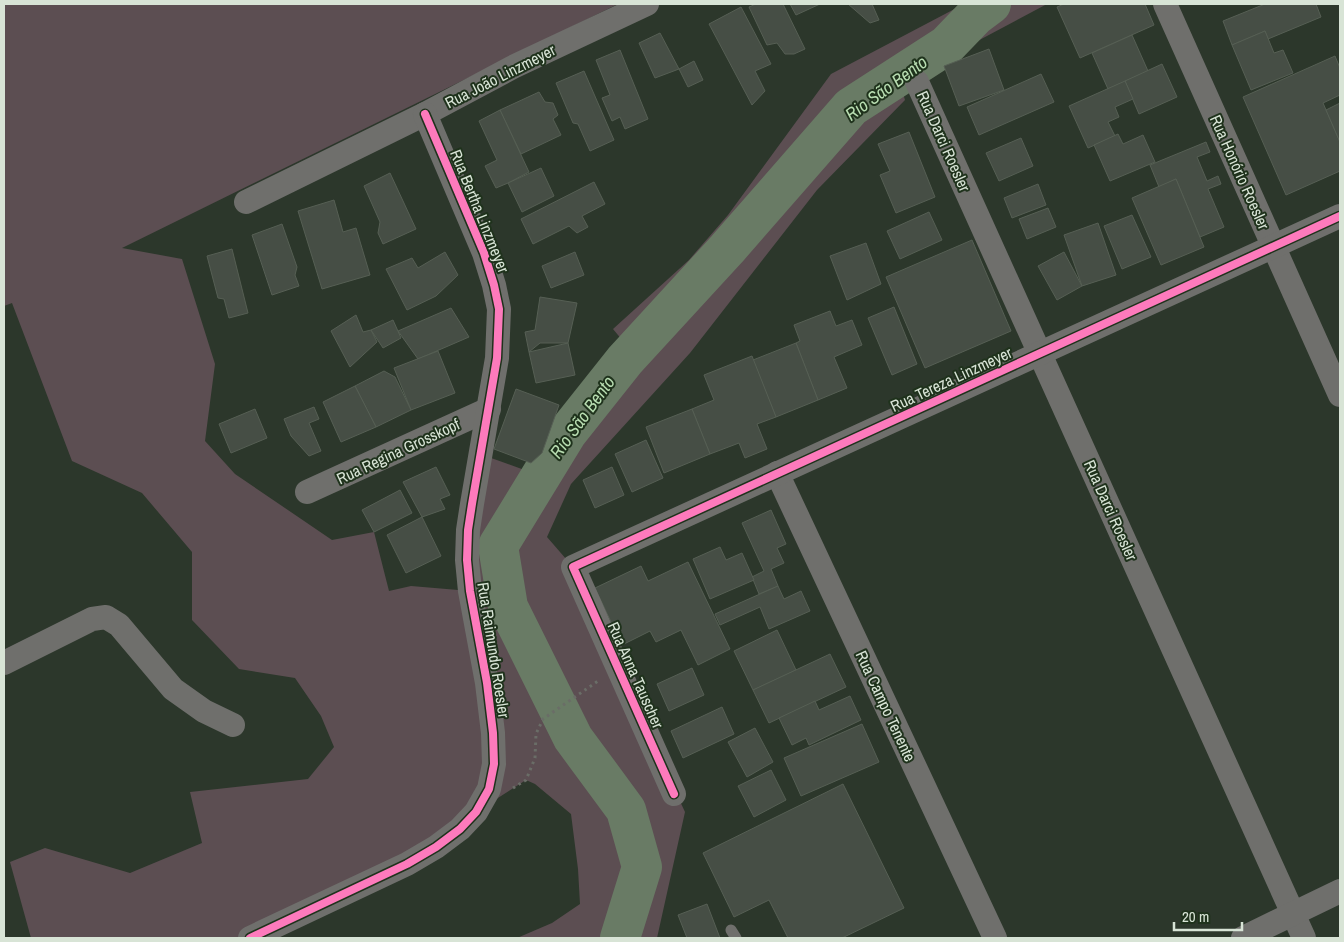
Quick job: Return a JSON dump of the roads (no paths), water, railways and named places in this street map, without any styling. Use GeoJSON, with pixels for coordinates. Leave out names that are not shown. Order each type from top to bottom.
{"type":"FeatureCollection","features":[{"type":"Feature","properties":{"kind":"street","name":"Rua João Linzmeyer"},"geometry":{"type":"LineString","coordinates":[[246,202],[426,114],[514,67],[647,4]]}},
{"type":"Feature","properties":{"kind":"street","name":"Rua Honório Roesler"},"geometry":{"type":"LineString","coordinates":[[1165,4],[1340,395]]}},
{"type":"Feature","properties":{"kind":"street","name":"Rua Darci Roesler"},"geometry":{"type":"LineString","coordinates":[[918,82],[1304,938]]}},
{"type":"Feature","properties":{"kind":"street","name":"Rua Bertha Linzmeyer"},"geometry":{"type":"LineString","coordinates":[[426,114],[484,253],[494,285],[499,309],[499,334],[489,409]]}},
{"type":"Feature","properties":{"kind":"street","name":"Rua Tereza Linzmeyer"},"geometry":{"type":"LineString","coordinates":[[573,566],[1340,216]]}},
{"type":"Feature","properties":{"kind":"street","name":"Rua Regina Grosskopf"},"geometry":{"type":"LineString","coordinates":[[308,492],[489,409]]}},
{"type":"Feature","properties":{"kind":"street","name":"Rua Raimundo Roesler"},"geometry":{"type":"LineString","coordinates":[[250,938],[408,864],[436,847],[460,829],[476,812],[489,789],[494,764],[493,733],[487,683],[470,591],[467,560],[468,530],[489,409]]}},
{"type":"Feature","properties":{"kind":"street","name":"Rua Campo Tenente"},"geometry":{"type":"LineString","coordinates":[[777,473],[995,938]]}},
{"type":"Feature","properties":{"kind":"street","name":"Rua Anna Tauscher"},"geometry":{"type":"LineString","coordinates":[[573,566],[674,794]]}},
{"type":"Feature","properties":{"kind":"street"},"geometry":{"type":"LineString","coordinates":[[4,663],[92,619],[106,617],[119,625],[173,689],[204,711],[233,725]]}},
{"type":"Feature","properties":{"kind":"street"},"geometry":{"type":"LineString","coordinates":[[1243,938],[1340,891]]}},
{"type":"Feature","properties":{"kind":"waterway","name":"Rio São Bento"},"geometry":{"type":"LineString","coordinates":[[620,938],[642,867],[626,810],[573,738],[508,607],[498,546],[567,433],[625,360],[727,249],[851,107],[947,45],[975,16],[991,4]]}}]}
